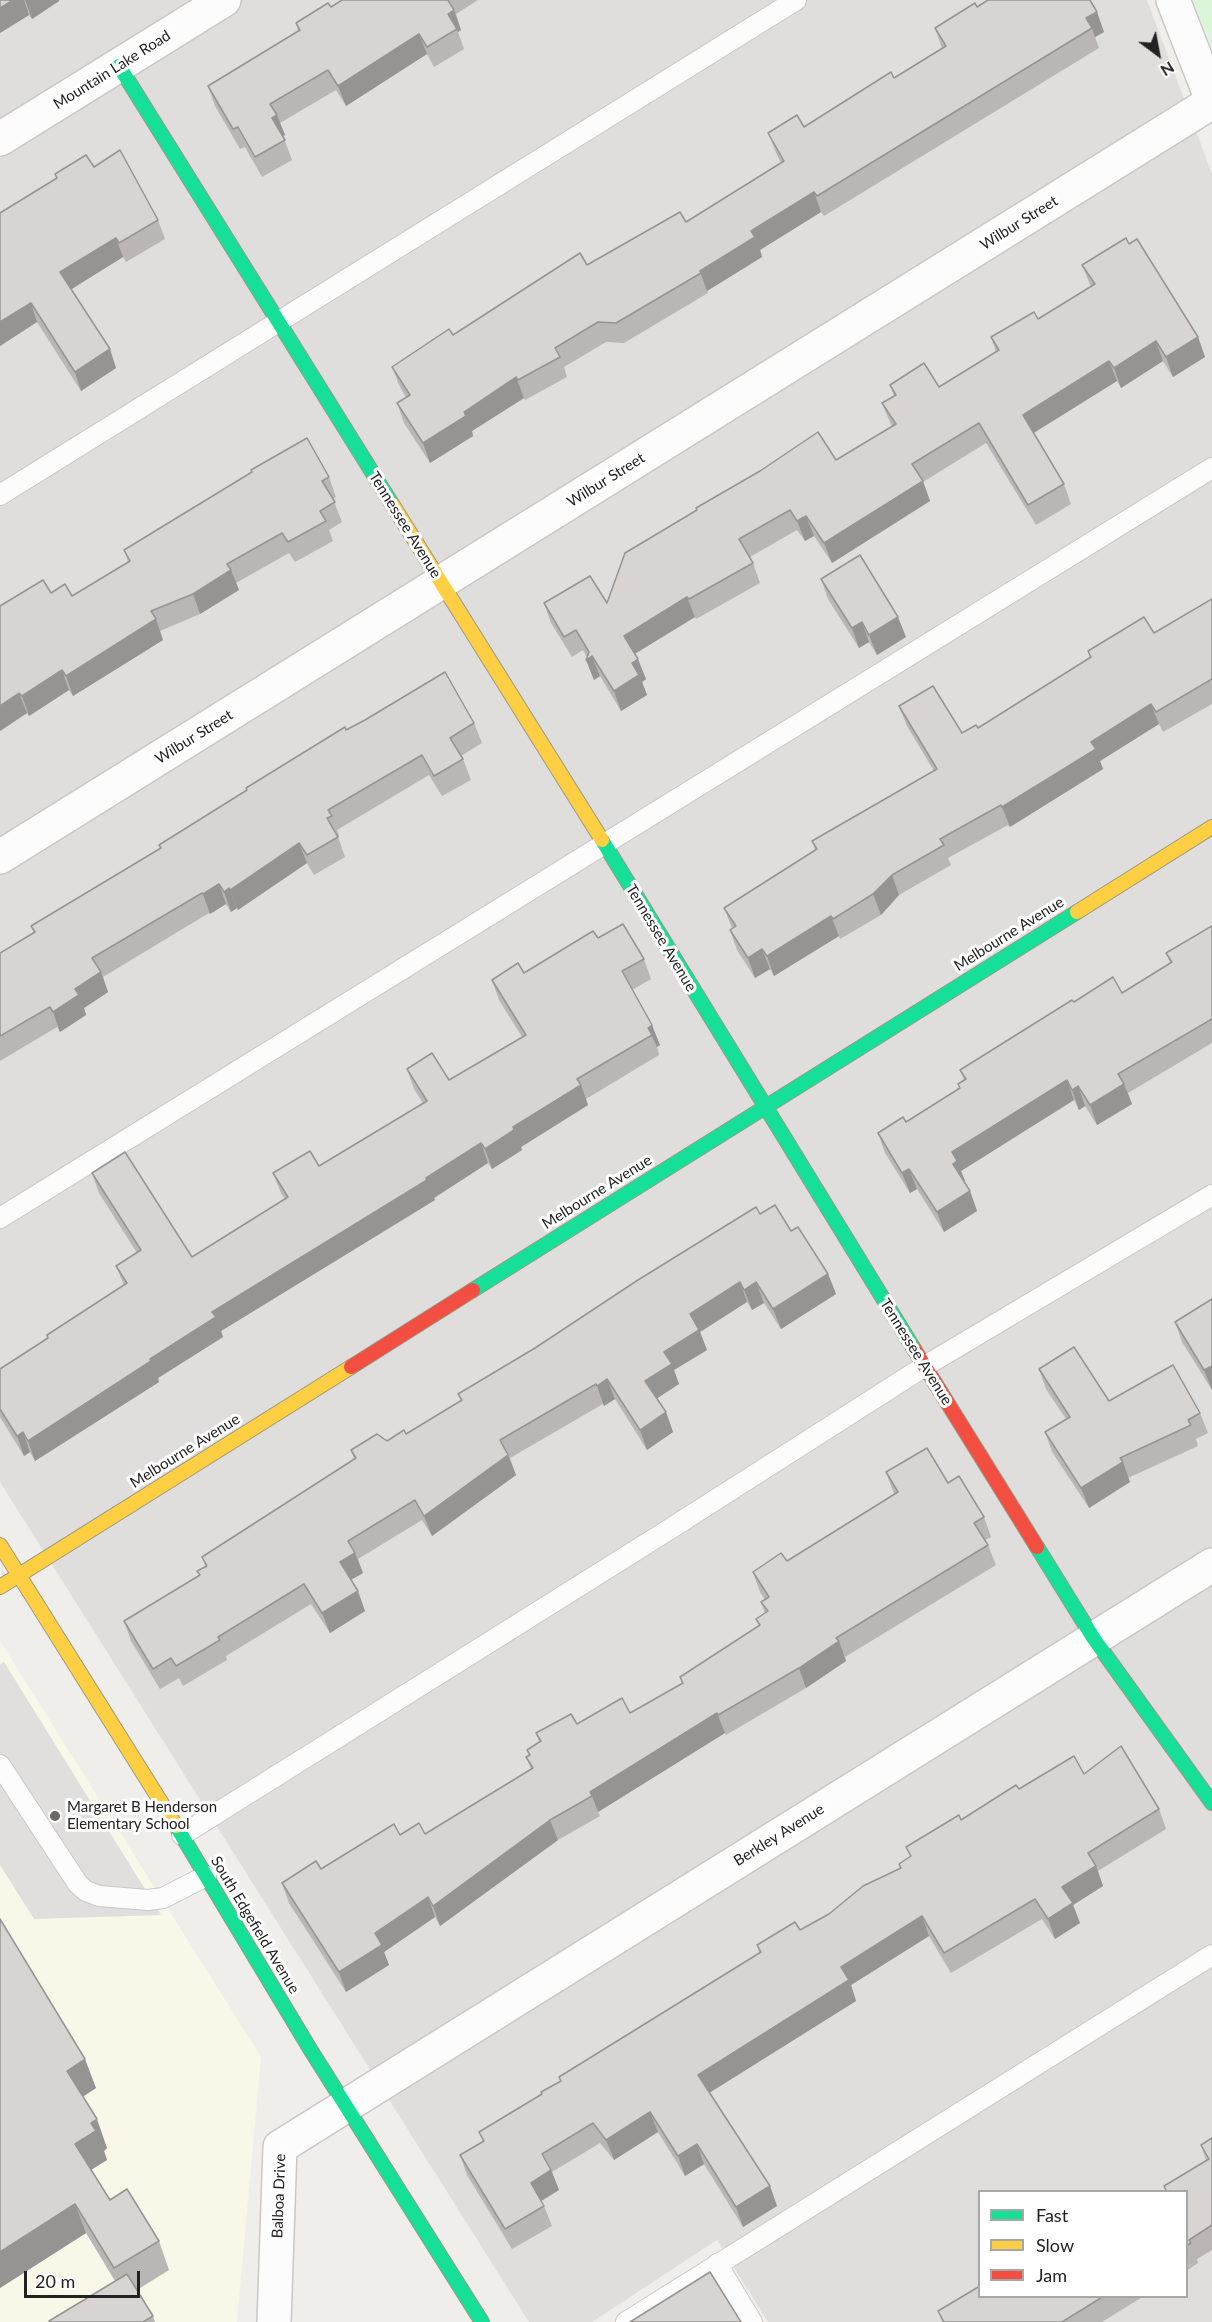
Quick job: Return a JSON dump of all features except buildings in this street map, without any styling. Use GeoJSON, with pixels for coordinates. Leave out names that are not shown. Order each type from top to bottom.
{"type":"FeatureCollection","features":[{"type":"Feature","properties":{"kind":"street","name":"Mountain Lake Road"},"geometry":{"type":"LineString","coordinates":[[0,137],[224,0]]}},
{"type":"Feature","properties":{"kind":"street"},"geometry":{"type":"LineString","coordinates":[[1173,0],[1212,101]]}},
{"type":"Feature","properties":{"kind":"street","name":"Tennessee Avenue"},"geometry":{"type":"LineString","coordinates":[[119,66],[604,844],[1094,1639],[1212,1803]]}},
{"type":"Feature","properties":{"kind":"street","name":"Wilbur Street"},"geometry":{"type":"LineString","coordinates":[[0,857],[1212,101]]}},
{"type":"Feature","properties":{"kind":"street","name":"Melbourne Avenue"},"geometry":{"type":"LineString","coordinates":[[0,1587],[1212,827]]}},
{"type":"Feature","properties":{"kind":"street","name":"South Edgefield Avenue"},"geometry":{"type":"LineString","coordinates":[[0,1545],[182,1835],[310,2049],[482,2322]]}},
{"type":"Feature","properties":{"kind":"street","name":"Berkley Avenue"},"geometry":{"type":"LineString","coordinates":[[346,2104],[1212,1565]]}},
{"type":"Feature","properties":{"kind":"street","name":"Balboa Drive"},"geometry":{"type":"LineString","coordinates":[[274,2322],[280,2147],[346,2104]]}},
{"type":"Feature","properties":{"kind":"lane"},"geometry":{"type":"LineString","coordinates":[[0,495],[796,0]]}},
{"type":"Feature","properties":{"kind":"lane"},"geometry":{"type":"LineString","coordinates":[[0,1218],[1212,468]]}},
{"type":"Feature","properties":{"kind":"lane"},"geometry":{"type":"LineString","coordinates":[[182,1835],[925,1366],[1212,1195]]}},
{"type":"Feature","properties":{"kind":"lane"},"geometry":{"type":"LineString","coordinates":[[0,1765],[78,1884],[86,1891],[99,1896],[148,1900],[163,1898],[206,1876]]}},
{"type":"Feature","properties":{"kind":"lane"},"geometry":{"type":"LineString","coordinates":[[626,2322],[1212,1955]]}},
{"type":"Feature","properties":{"kind":"lane"},"geometry":{"type":"LineString","coordinates":[[717,2264],[752,2322]]}},
{"type":"Feature","properties":{"kind":"shaded area"},"geometry":{"type":"Polygon","coordinates":[[[0,0],[1147,0],[1212,174],[1212,2322],[768,2322],[717,2240],[592,2322],[529,2322],[0,1482],[0,0]]]}},
{"type":"Feature","properties":{"kind":"shaded area","name":"Margaret B Henderson Elementary School"},"geometry":{"type":"Polygon","coordinates":[[[0,1641],[261,2057],[237,2322],[0,2322],[0,1641]]]}},
{"type":"Feature","properties":{"kind":"shaded area"},"geometry":{"type":"Polygon","coordinates":[[[4,1662],[161,1915],[34,1919],[0,1865],[0,1665],[4,1662]]]}},
{"type":"Feature","properties":{"kind":"green space"},"geometry":{"type":"Polygon","coordinates":[[[1193,0],[1212,0],[1212,47],[1193,0]]]}},
{"type":"Feature","properties":{"kind":"traffic: fast"},"geometry":{"type":"LineString","coordinates":[[119,66],[392,504]]}},
{"type":"Feature","properties":{"kind":"traffic: fast"},"geometry":{"type":"LineString","coordinates":[[602,840],[914,1349]]}},
{"type":"Feature","properties":{"kind":"traffic: fast"},"geometry":{"type":"LineString","coordinates":[[473,1290],[1077,912]]}},
{"type":"Feature","properties":{"kind":"traffic: fast"},"geometry":{"type":"LineString","coordinates":[[1037,1547],[1094,1639],[1212,1803]]}},
{"type":"Feature","properties":{"kind":"traffic: fast"},"geometry":{"type":"LineString","coordinates":[[176,1826],[310,2049],[482,2322]]}},
{"type":"Feature","properties":{"kind":"traffic: slow"},"geometry":{"type":"LineString","coordinates":[[392,504],[602,840]]}},
{"type":"Feature","properties":{"kind":"traffic: slow"},"geometry":{"type":"LineString","coordinates":[[1077,912],[1212,827]]}},
{"type":"Feature","properties":{"kind":"traffic: slow"},"geometry":{"type":"LineString","coordinates":[[0,1587],[351,1367]]}},
{"type":"Feature","properties":{"kind":"traffic: slow"},"geometry":{"type":"LineString","coordinates":[[0,1545],[176,1826]]}},
{"type":"Feature","properties":{"kind":"traffic: jam"},"geometry":{"type":"LineString","coordinates":[[351,1367],[473,1290]]}},
{"type":"Feature","properties":{"kind":"traffic: jam"},"geometry":{"type":"LineString","coordinates":[[914,1349],[1037,1547]]}},
{"type":"Feature","properties":{"kind":"place","name":"Margaret B Henderson Elementary School"},"geometry":{"type":"Point","coordinates":[55,1816]}}]}
